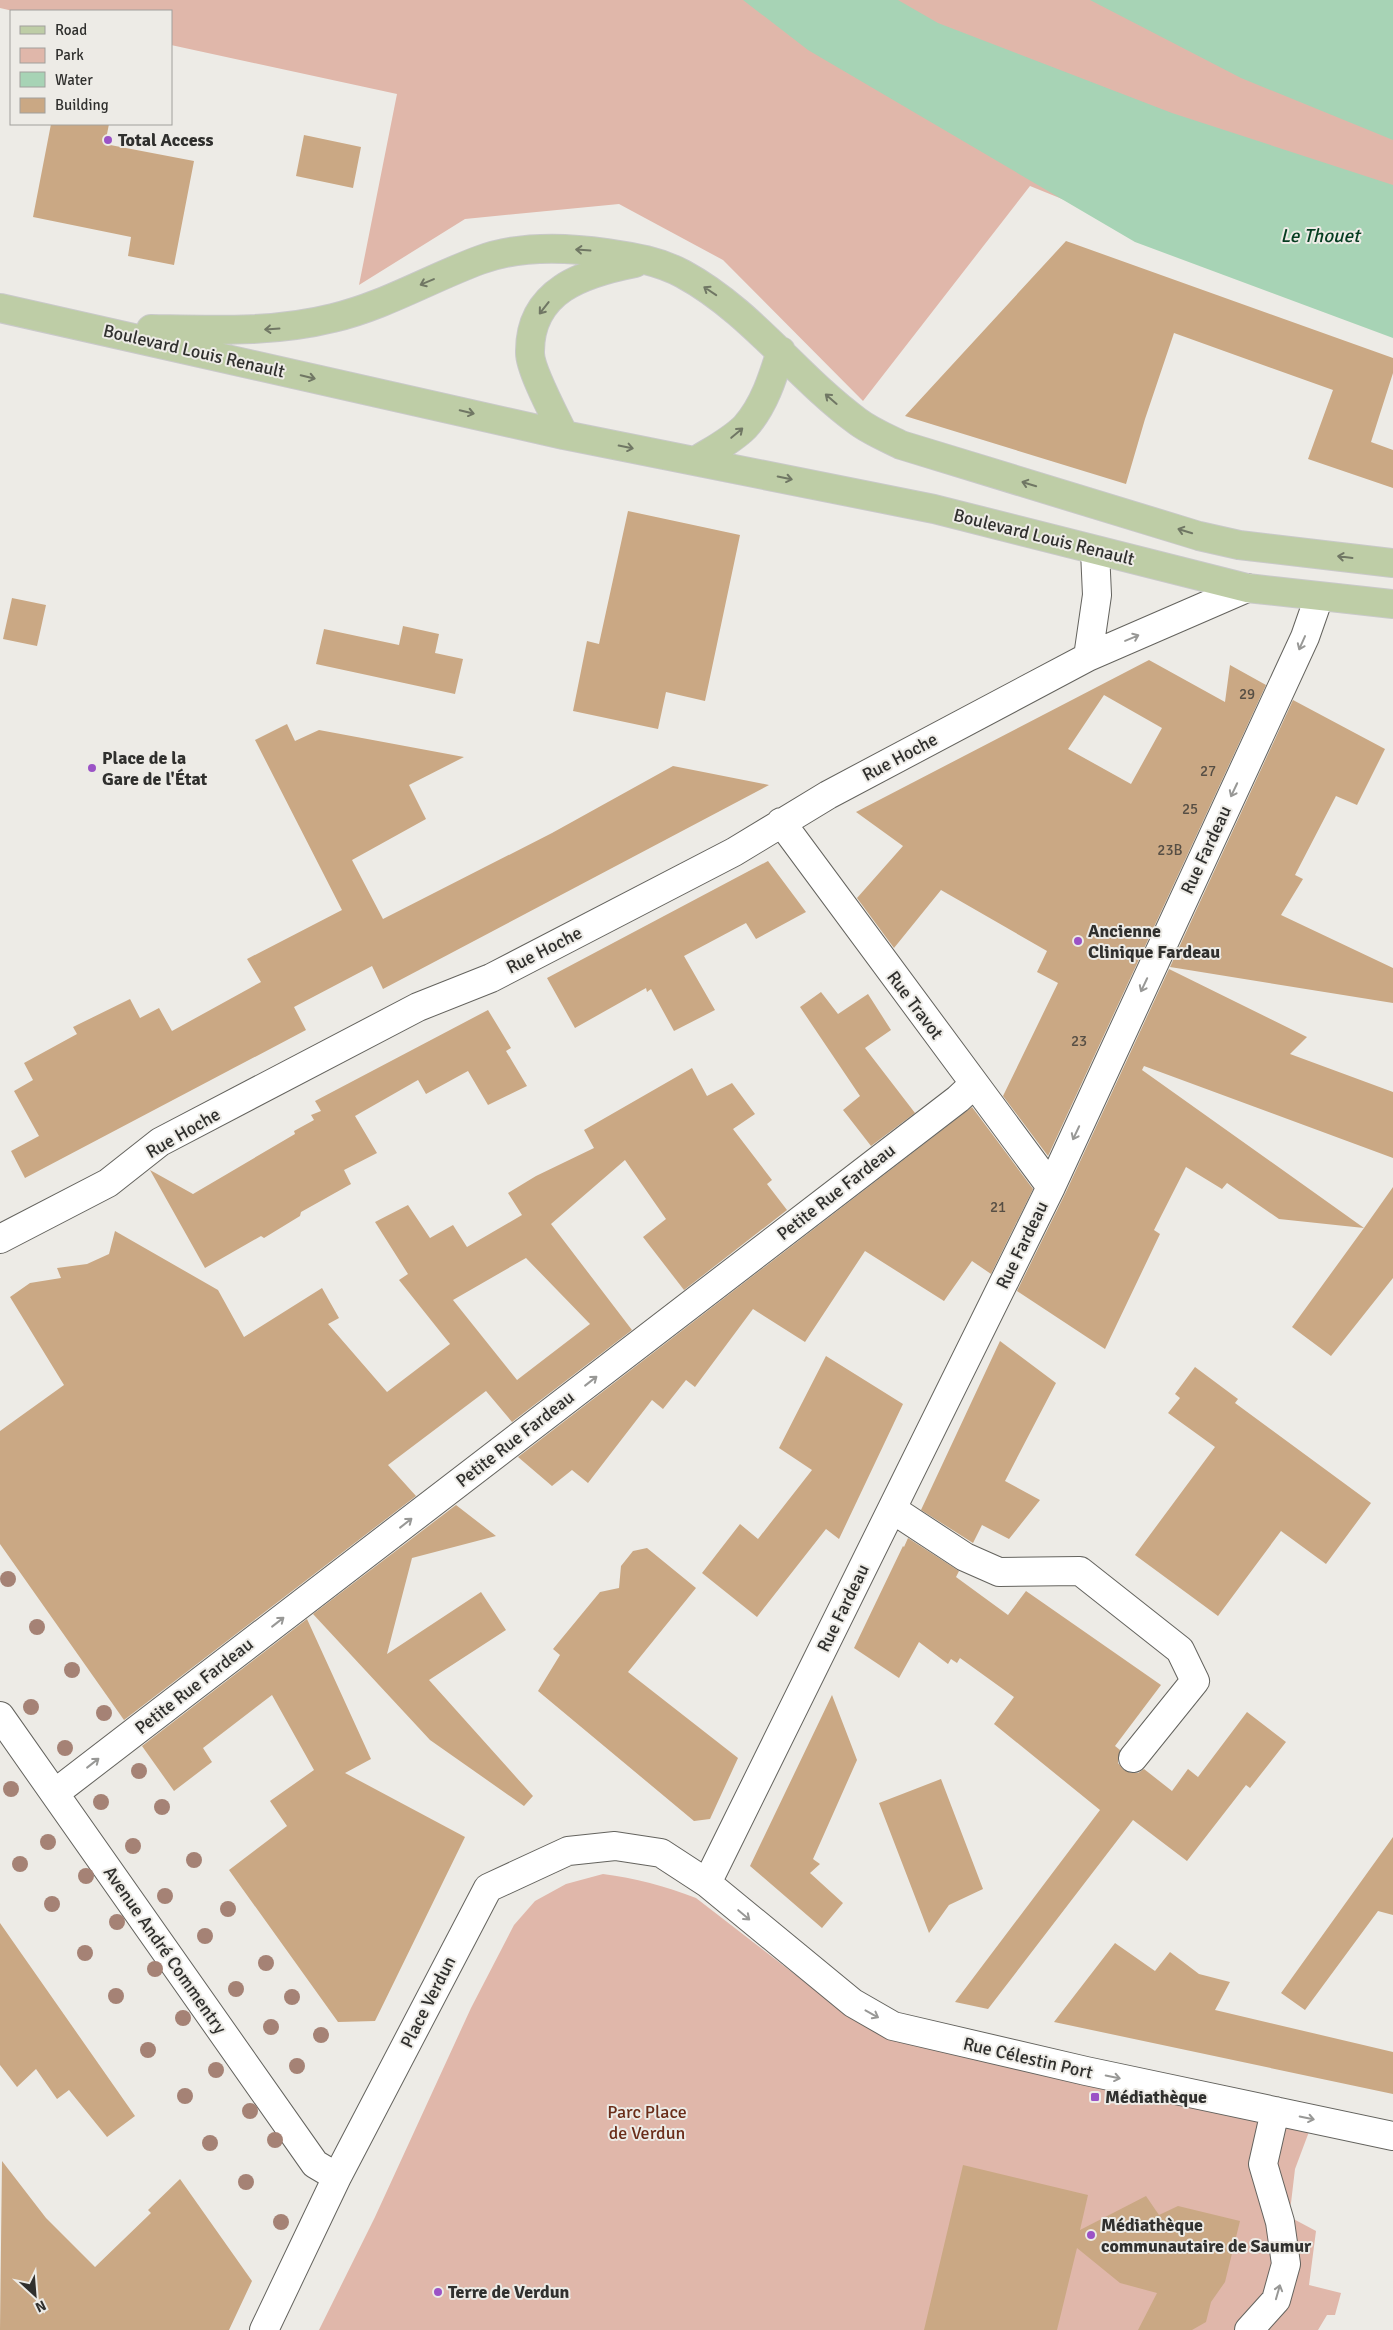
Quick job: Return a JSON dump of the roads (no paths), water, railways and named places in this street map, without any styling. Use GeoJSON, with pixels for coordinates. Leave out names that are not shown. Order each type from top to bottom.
{"type":"FeatureCollection","features":[{"type":"Feature","properties":{"kind":"main road","name":"Boulevard Louis Renault"},"geometry":{"type":"LineString","coordinates":[[90,327],[245,331],[288,328],[335,318],[364,309],[482,259],[518,250],[578,250],[649,260],[682,274],[713,293],[781,351],[827,396],[858,422],[901,445],[1199,536],[1239,545],[1393,563]]}},
{"type":"Feature","properties":{"kind":"main road"},"geometry":{"type":"LineString","coordinates":[[564,435],[546,399],[530,355],[535,320],[548,302],[566,285],[600,270],[649,260]]}},
{"type":"Feature","properties":{"kind":"main road"},"geometry":{"type":"LineString","coordinates":[[0,308],[90,327]]}},
{"type":"Feature","properties":{"kind":"main road","name":"Boulevard Louis Renault"},"geometry":{"type":"LineString","coordinates":[[90,327],[564,435],[697,460],[934,509],[1247,588],[1393,604]]}},
{"type":"Feature","properties":{"kind":"main road"},"geometry":{"type":"LineString","coordinates":[[697,460],[745,427],[759,407],[769,386],[781,351]]}},
{"type":"Feature","properties":{"kind":"street"},"geometry":{"type":"LineString","coordinates":[[1088,657],[1097,595],[1095,551]]}},
{"type":"Feature","properties":{"kind":"street","name":"Rue Hoche"},"geometry":{"type":"LineString","coordinates":[[0,1239],[108,1183],[160,1142],[418,1007],[500,973],[734,852],[781,822],[1088,657],[1247,588]]}},
{"type":"Feature","properties":{"kind":"street","name":"Rue Fardeau"},"geometry":{"type":"LineString","coordinates":[[707,1883],[1051,1187],[1305,637],[1319,597]]}},
{"type":"Feature","properties":{"kind":"street","name":"Rue Travot"},"geometry":{"type":"LineString","coordinates":[[781,822],[1051,1187]]}},
{"type":"Feature","properties":{"kind":"street","name":"Petite Rue Fardeau"},"geometry":{"type":"LineString","coordinates":[[54,1793],[950,1105],[974,1084]]}},
{"type":"Feature","properties":{"kind":"street"},"geometry":{"type":"LineString","coordinates":[[892,1509],[965,1557],[999,1572],[1080,1571],[1180,1650],[1195,1681],[1134,1758]]}},
{"type":"Feature","properties":{"kind":"street","name":"Avenue André Commentry"},"geometry":{"type":"LineString","coordinates":[[0,1716],[315,2164],[337,2177]]}},
{"type":"Feature","properties":{"kind":"street","name":"Place Verdun"},"geometry":{"type":"LineString","coordinates":[[264,2330],[337,2177],[488,1888],[568,1851],[615,1846],[660,1853],[707,1883]]}},
{"type":"Feature","properties":{"kind":"street","name":"Rue Célestin Port"},"geometry":{"type":"LineString","coordinates":[[707,1883],[853,2003],[893,2026],[1086,2071],[1393,2136]]}},
{"type":"Feature","properties":{"kind":"street"},"geometry":{"type":"LineString","coordinates":[[1249,2330],[1276,2300],[1286,2264],[1280,2222],[1263,2164],[1275,2111]]}},
{"type":"Feature","properties":{"kind":"water","name":"Le Thouet"},"geometry":{"type":"Polygon","coordinates":[[[743,0],[898,0],[938,23],[1172,113],[1393,185],[1393,338],[1135,242],[808,50],[743,0]]]}},
{"type":"Feature","properties":{"kind":"water"},"geometry":{"type":"Polygon","coordinates":[[[1090,0],[1393,0],[1393,140],[1241,78],[1090,0]]]}},
{"type":"Feature","properties":{"kind":"place","name":"Total Access"},"geometry":{"type":"Point","coordinates":[108,140]}},
{"type":"Feature","properties":{"kind":"place","name":"Place de la Gare de l'État"},"geometry":{"type":"Point","coordinates":[92,768]}},
{"type":"Feature","properties":{"kind":"place","name":"Ancienne Clinique Fardeau"},"geometry":{"type":"Point","coordinates":[1078,941]}},
{"type":"Feature","properties":{"kind":"place","name":"Médiathèque"},"geometry":{"type":"Point","coordinates":[1095,2097]}},
{"type":"Feature","properties":{"kind":"place","name":"Médiathèque communautaire de Saumur"},"geometry":{"type":"Point","coordinates":[1091,2235]}},
{"type":"Feature","properties":{"kind":"place","name":"Terre de Verdun"},"geometry":{"type":"Point","coordinates":[438,2292]}},
{"type":"Feature","properties":{"kind":"park label","name":"Parc Place de Verdun"},"geometry":{"type":"Point","coordinates":[647,2122]}}]}
